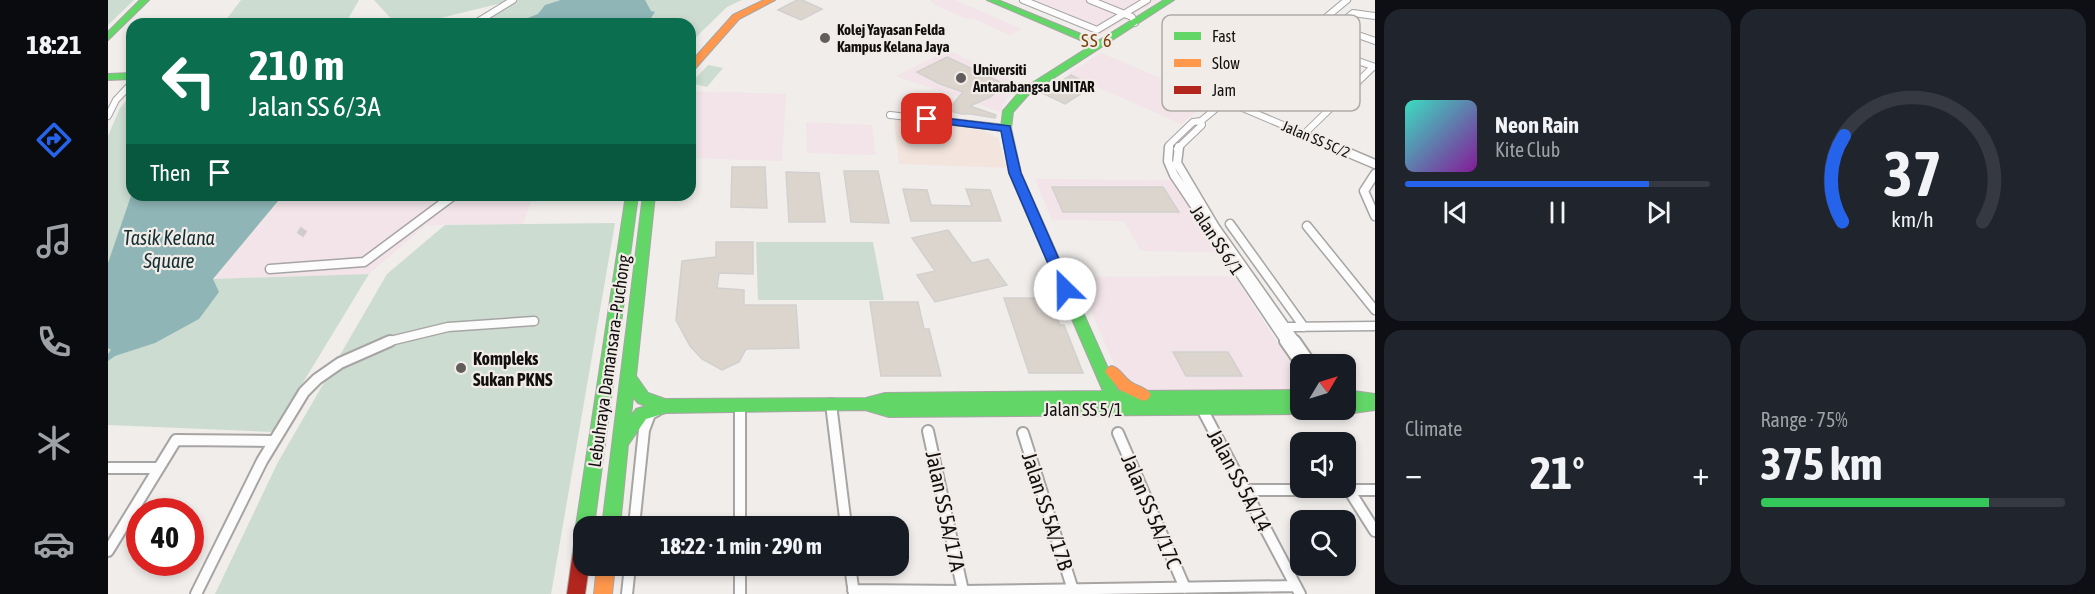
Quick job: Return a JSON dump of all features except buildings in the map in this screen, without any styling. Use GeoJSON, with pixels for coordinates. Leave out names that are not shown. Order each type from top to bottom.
{"type":"FeatureCollection","features":[{"type":"Feature","properties":{"kind":"main road"},"geometry":{"type":"LineString","coordinates":[[108,30],[138,0]]}},
{"type":"Feature","properties":{"kind":"main road"},"geometry":{"type":"LineString","coordinates":[[127,18],[145,0]]}},
{"type":"Feature","properties":{"kind":"main road"},"geometry":{"type":"LineString","coordinates":[[696,44],[723,16],[754,0]]}},
{"type":"Feature","properties":{"kind":"main road"},"geometry":{"type":"LineString","coordinates":[[696,62],[736,17],[771,0]]}},
{"type":"Feature","properties":{"kind":"main road"},"geometry":{"type":"LineString","coordinates":[[991,0],[1101,44]]}},
{"type":"Feature","properties":{"kind":"main road"},"geometry":{"type":"LineString","coordinates":[[1014,1],[1101,44]]}},
{"type":"Feature","properties":{"kind":"main road"},"geometry":{"type":"LineString","coordinates":[[1121,403],[1022,173],[1014,167],[1006,128],[1008,111],[1018,97],[1101,44],[1130,18],[1167,1]]}},
{"type":"Feature","properties":{"kind":"main road"},"geometry":{"type":"LineString","coordinates":[[108,37],[126,19]]}},
{"type":"Feature","properties":{"kind":"main road"},"geometry":{"type":"LineString","coordinates":[[108,72],[126,71]]}},
{"type":"Feature","properties":{"kind":"main road"},"geometry":{"type":"LineString","coordinates":[[108,77],[126,76]]}},
{"type":"Feature","properties":{"kind":"main road","name":"Lebuhraya Damansara–Puchong"},"geometry":{"type":"LineString","coordinates":[[586,516],[631,201]]}},
{"type":"Feature","properties":{"kind":"main road","name":"Lebuhraya Damansara–Puchong"},"geometry":{"type":"LineString","coordinates":[[612,516],[648,201]]}},
{"type":"Feature","properties":{"kind":"main road"},"geometry":{"type":"LineString","coordinates":[[1107,373],[1132,390],[1157,398]]}},
{"type":"Feature","properties":{"kind":"main road"},"geometry":{"type":"LineString","coordinates":[[1090,398],[1102,392],[1107,373]]}},
{"type":"Feature","properties":{"kind":"main road","name":"Jalan SS 5/1"},"geometry":{"type":"LineString","coordinates":[[628,379],[641,399],[648,403],[665,406],[866,404],[889,410],[1199,402],[1290,397]]}},
{"type":"Feature","properties":{"kind":"main road","name":"Jalan SS 5/1"},"geometry":{"type":"LineString","coordinates":[[866,404],[885,399],[1090,398],[1121,403],[1157,398],[1290,407]]}},
{"type":"Feature","properties":{"kind":"main road"},"geometry":{"type":"LineString","coordinates":[[1356,398],[1375,402]]}},
{"type":"Feature","properties":{"kind":"main road"},"geometry":{"type":"LineString","coordinates":[[1356,405],[1375,402]]}},
{"type":"Feature","properties":{"kind":"main road","name":"Jalan SS 5/1"},"geometry":{"type":"LineString","coordinates":[[621,447],[631,427],[641,414],[665,406]]}},
{"type":"Feature","properties":{"kind":"main road"},"geometry":{"type":"LineString","coordinates":[[576,594],[579,576]]}},
{"type":"Feature","properties":{"kind":"main road"},"geometry":{"type":"LineString","coordinates":[[603,594],[605,576]]}},
{"type":"Feature","properties":{"kind":"street"},"geometry":{"type":"LineString","coordinates":[[484,18],[513,0]]}},
{"type":"Feature","properties":{"kind":"street"},"geometry":{"type":"LineString","coordinates":[[1090,0],[1130,18]]}},
{"type":"Feature","properties":{"kind":"street"},"geometry":{"type":"LineString","coordinates":[[1100,4],[1107,0]]}},
{"type":"Feature","properties":{"kind":"street"},"geometry":{"type":"LineString","coordinates":[[1014,1],[1097,30],[1130,18],[1147,0]]}},
{"type":"Feature","properties":{"kind":"street","name":"Jalan SS 6/1"},"geometry":{"type":"LineString","coordinates":[[1329,15],[1347,0]]}},
{"type":"Feature","properties":{"kind":"street"},"geometry":{"type":"LineString","coordinates":[[1350,15],[1359,12],[1375,16]]}},
{"type":"Feature","properties":{"kind":"street"},"geometry":{"type":"LineString","coordinates":[[1360,34],[1375,40]]}},
{"type":"Feature","properties":{"kind":"street"},"geometry":{"type":"LineString","coordinates":[[1360,80],[1374,67]]}},
{"type":"Feature","properties":{"kind":"street"},"geometry":{"type":"LineString","coordinates":[[108,116],[116,100],[126,89]]}},
{"type":"Feature","properties":{"kind":"street","name":"Jalan SS 6/1"},"geometry":{"type":"LineString","coordinates":[[1211,111],[1201,120],[1202,125],[1177,149],[1177,163],[1295,354]]}},
{"type":"Feature","properties":{"kind":"street","name":"Jalan SS 5C/2"},"geometry":{"type":"LineString","coordinates":[[1250,111],[1375,164]]}},
{"type":"Feature","properties":{"kind":"street"},"geometry":{"type":"LineString","coordinates":[[1304,134],[1328,111]]}},
{"type":"Feature","properties":{"kind":"street"},"geometry":{"type":"LineString","coordinates":[[890,116],[1006,128]]}},
{"type":"Feature","properties":{"kind":"street"},"geometry":{"type":"LineString","coordinates":[[1375,174],[1364,191],[1375,216]]}},
{"type":"Feature","properties":{"kind":"street"},"geometry":{"type":"LineString","coordinates":[[270,269],[364,262],[446,201]]}},
{"type":"Feature","properties":{"kind":"street"},"geometry":{"type":"LineString","coordinates":[[1230,224],[1304,327]]}},
{"type":"Feature","properties":{"kind":"street"},"geometry":{"type":"LineString","coordinates":[[1307,226],[1375,310]]}},
{"type":"Feature","properties":{"kind":"street"},"geometry":{"type":"LineString","coordinates":[[196,594],[272,441],[299,399],[315,380],[353,354],[411,335],[497,321],[534,321]]}},
{"type":"Feature","properties":{"kind":"street"},"geometry":{"type":"LineString","coordinates":[[1280,327],[1375,326]]}},
{"type":"Feature","properties":{"kind":"street","name":"Jalan SS 6/1"},"geometry":{"type":"LineString","coordinates":[[1280,327],[1303,354]]}},
{"type":"Feature","properties":{"kind":"street","name":"Jalan SS 5A/14"},"geometry":{"type":"LineString","coordinates":[[1199,402],[1298,590]]}},
{"type":"Feature","properties":{"kind":"street"},"geometry":{"type":"LineString","coordinates":[[831,404],[845,516]]}},
{"type":"Feature","properties":{"kind":"street"},"geometry":{"type":"LineString","coordinates":[[740,405],[740,516]]}},
{"type":"Feature","properties":{"kind":"street"},"geometry":{"type":"LineString","coordinates":[[635,516],[644,429],[650,414],[665,406]]}},
{"type":"Feature","properties":{"kind":"street","name":"Jalan SS 5A/17A"},"geometry":{"type":"LineString","coordinates":[[928,431],[963,591]]}},
{"type":"Feature","properties":{"kind":"street","name":"Jalan SS 5A/17B"},"geometry":{"type":"LineString","coordinates":[[1023,433],[1072,590]]}},
{"type":"Feature","properties":{"kind":"street","name":"Jalan SS 5A/17C"},"geometry":{"type":"LineString","coordinates":[[1119,433],[1185,588]]}},
{"type":"Feature","properties":{"kind":"street"},"geometry":{"type":"LineString","coordinates":[[108,551],[176,440],[272,441]]}},
{"type":"Feature","properties":{"kind":"street"},"geometry":{"type":"LineString","coordinates":[[108,468],[159,468]]}},
{"type":"Feature","properties":{"kind":"street"},"geometry":{"type":"LineString","coordinates":[[1246,490],[1290,490]]}},
{"type":"Feature","properties":{"kind":"street"},"geometry":{"type":"LineString","coordinates":[[1356,490],[1375,490]]}},
{"type":"Feature","properties":{"kind":"street"},"geometry":{"type":"LineString","coordinates":[[1354,498],[1375,531]]}},
{"type":"Feature","properties":{"kind":"street"},"geometry":{"type":"LineString","coordinates":[[627,594],[629,576]]}},
{"type":"Feature","properties":{"kind":"street"},"geometry":{"type":"LineString","coordinates":[[740,576],[740,594]]}},
{"type":"Feature","properties":{"kind":"street"},"geometry":{"type":"LineString","coordinates":[[852,576],[854,592],[1185,588],[1298,590]]}},
{"type":"Feature","properties":{"kind":"shaded area"},"geometry":{"type":"Polygon","coordinates":[[[108,0],[134,0],[108,25],[108,0]]]}},
{"type":"Feature","properties":{"kind":"shaded area"},"geometry":{"type":"Polygon","coordinates":[[[241,0],[359,0],[349,18],[228,18],[241,0]]]}},
{"type":"Feature","properties":{"kind":"shaded area"},"geometry":{"type":"Polygon","coordinates":[[[374,0],[505,0],[506,2],[441,18],[390,18],[374,0]]]}},
{"type":"Feature","properties":{"kind":"shaded area"},"geometry":{"type":"Polygon","coordinates":[[[518,0],[742,0],[727,7],[696,37],[696,18],[491,18],[518,0]]]}},
{"type":"Feature","properties":{"kind":"shaded area"},"geometry":{"type":"Polygon","coordinates":[[[929,0],[955,0],[1022,29],[1010,35],[974,19],[964,18],[929,0]]]}},
{"type":"Feature","properties":{"kind":"shaded area"},"geometry":{"type":"Polygon","coordinates":[[[1022,0],[1158,0],[1100,35],[1018,2],[1022,0]]]}},
{"type":"Feature","properties":{"kind":"shaded area"},"geometry":{"type":"Polygon","coordinates":[[[948,50],[1022,85],[1006,99],[1001,112],[896,76],[948,50]]]}},
{"type":"Feature","properties":{"kind":"shaded area"},"geometry":{"type":"Polygon","coordinates":[[[1101,53],[1162,79],[1162,111],[1197,111],[1181,124],[1068,74],[1101,53]]]}},
{"type":"Feature","properties":{"kind":"shaded area"},"geometry":{"type":"Polygon","coordinates":[[[708,65],[723,68],[707,87],[696,84],[696,78],[708,65]]]}},
{"type":"Feature","properties":{"kind":"shaded area"},"geometry":{"type":"Polygon","coordinates":[[[696,91],[786,94],[782,161],[696,158],[696,91]]]}},
{"type":"Feature","properties":{"kind":"shaded area"},"geometry":{"type":"Polygon","coordinates":[[[126,101],[126,201],[278,201],[213,279],[369,274],[273,432],[108,425],[108,136],[120,108],[126,101]]]}},
{"type":"Feature","properties":{"kind":"shaded area"},"geometry":{"type":"Polygon","coordinates":[[[894,119],[985,131],[998,138],[1007,168],[899,164],[894,119]]]}},
{"type":"Feature","properties":{"kind":"shaded area"},"geometry":{"type":"Polygon","coordinates":[[[806,122],[872,125],[876,155],[807,153],[806,122]]]}},
{"type":"Feature","properties":{"kind":"shaded area"},"geometry":{"type":"Polygon","coordinates":[[[1035,179],[1172,180],[1218,252],[1141,251],[1124,221],[1052,220],[1035,179]]]}},
{"type":"Feature","properties":{"kind":"shaded area"},"geometry":{"type":"Polygon","coordinates":[[[278,201],[531,201],[523,224],[426,225],[369,274],[213,279],[278,201]]]}},
{"type":"Feature","properties":{"kind":"shaded area","name":"Kompleks Sukan PKNS"},"geometry":{"type":"Polygon","coordinates":[[[615,223],[551,594],[215,594],[278,462],[387,274],[445,225],[615,223]]]}},
{"type":"Feature","properties":{"kind":"shaded area"},"geometry":{"type":"Polygon","coordinates":[[[756,242],[873,242],[884,300],[758,300],[756,242]]]}},
{"type":"Feature","properties":{"kind":"shaded area"},"geometry":{"type":"Polygon","coordinates":[[[1234,276],[1290,363],[1290,392],[1147,391],[1134,385],[1115,366],[1076,277],[1234,276]]]}},
{"type":"Feature","properties":{"kind":"water"},"geometry":{"type":"Polygon","coordinates":[[[561,0],[645,0],[651,11],[655,12],[651,18],[528,18],[538,14],[545,5],[561,0]]]}},
{"type":"Feature","properties":{"kind":"water","name":"Tasik Kelana Square"},"geometry":{"type":"Polygon","coordinates":[[[129,201],[278,201],[213,279],[219,292],[199,319],[155,343],[115,356],[108,361],[108,354],[111,350],[108,348],[108,263],[129,201]]]}},
{"type":"Feature","properties":{"kind":"tunnel"},"geometry":{"type":"LineString","coordinates":[[300,235],[304,229]]}},
{"type":"Feature","properties":{"kind":"traffic: fast"},"geometry":{"type":"LineString","coordinates":[[127,18],[145,0]]}},
{"type":"Feature","properties":{"kind":"traffic: fast"},"geometry":{"type":"LineString","coordinates":[[991,0],[1099,45]]}},
{"type":"Feature","properties":{"kind":"traffic: fast"},"geometry":{"type":"LineString","coordinates":[[1118,409],[1015,173],[1006,128],[1008,111],[1025,92],[1170,0]]}},
{"type":"Feature","properties":{"kind":"traffic: fast"},"geometry":{"type":"LineString","coordinates":[[108,37],[126,19]]}},
{"type":"Feature","properties":{"kind":"traffic: fast"},"geometry":{"type":"LineString","coordinates":[[108,77],[126,76]]}},
{"type":"Feature","properties":{"kind":"traffic: fast"},"geometry":{"type":"LineString","coordinates":[[586,516],[631,201]]}},
{"type":"Feature","properties":{"kind":"traffic: fast"},"geometry":{"type":"LineString","coordinates":[[612,516],[648,201]]}},
{"type":"Feature","properties":{"kind":"traffic: fast"},"geometry":{"type":"LineString","coordinates":[[629,379],[643,398],[665,406],[866,404],[885,399],[1290,396]]}},
{"type":"Feature","properties":{"kind":"traffic: fast"},"geometry":{"type":"LineString","coordinates":[[1356,397],[1375,400]]}},
{"type":"Feature","properties":{"kind":"traffic: fast"},"geometry":{"type":"LineString","coordinates":[[1356,406],[1375,404]]}},
{"type":"Feature","properties":{"kind":"traffic: fast"},"geometry":{"type":"LineString","coordinates":[[868,405],[889,410],[1290,407]]}},
{"type":"Feature","properties":{"kind":"traffic: fast"},"geometry":{"type":"LineString","coordinates":[[625,439],[641,414],[663,407]]}},
{"type":"Feature","properties":{"kind":"traffic: slow"},"geometry":{"type":"LineString","coordinates":[[696,62],[736,17],[771,0]]}},
{"type":"Feature","properties":{"kind":"traffic: slow"},"geometry":{"type":"LineString","coordinates":[[1112,372],[1125,386],[1143,395]]}},
{"type":"Feature","properties":{"kind":"traffic: slow"},"geometry":{"type":"LineString","coordinates":[[603,594],[605,576]]}},
{"type":"Feature","properties":{"kind":"traffic: jam"},"geometry":{"type":"LineString","coordinates":[[576,594],[579,576]]}},
{"type":"Feature","properties":{"kind":"place","name":"Kolej Yayasan Felda Kampus Kelana Jaya"},"geometry":{"type":"Point","coordinates":[825,38]}},
{"type":"Feature","properties":{"kind":"place","name":"Universiti Antarabangsa UNITAR"},"geometry":{"type":"Point","coordinates":[961,78]}},
{"type":"Feature","properties":{"kind":"place","name":"Kompleks Sukan PKNS"},"geometry":{"type":"Point","coordinates":[461,368]}},
{"type":"Feature","properties":{"kind":"district","name":"SS 6"},"geometry":{"type":"Point","coordinates":[1097,40]}},
{"type":"Feature","properties":{"kind":"route"},"geometry":{"type":"LineString","coordinates":[[927,119],[1006,128],[1015,173],[1065,289]]}}]}
